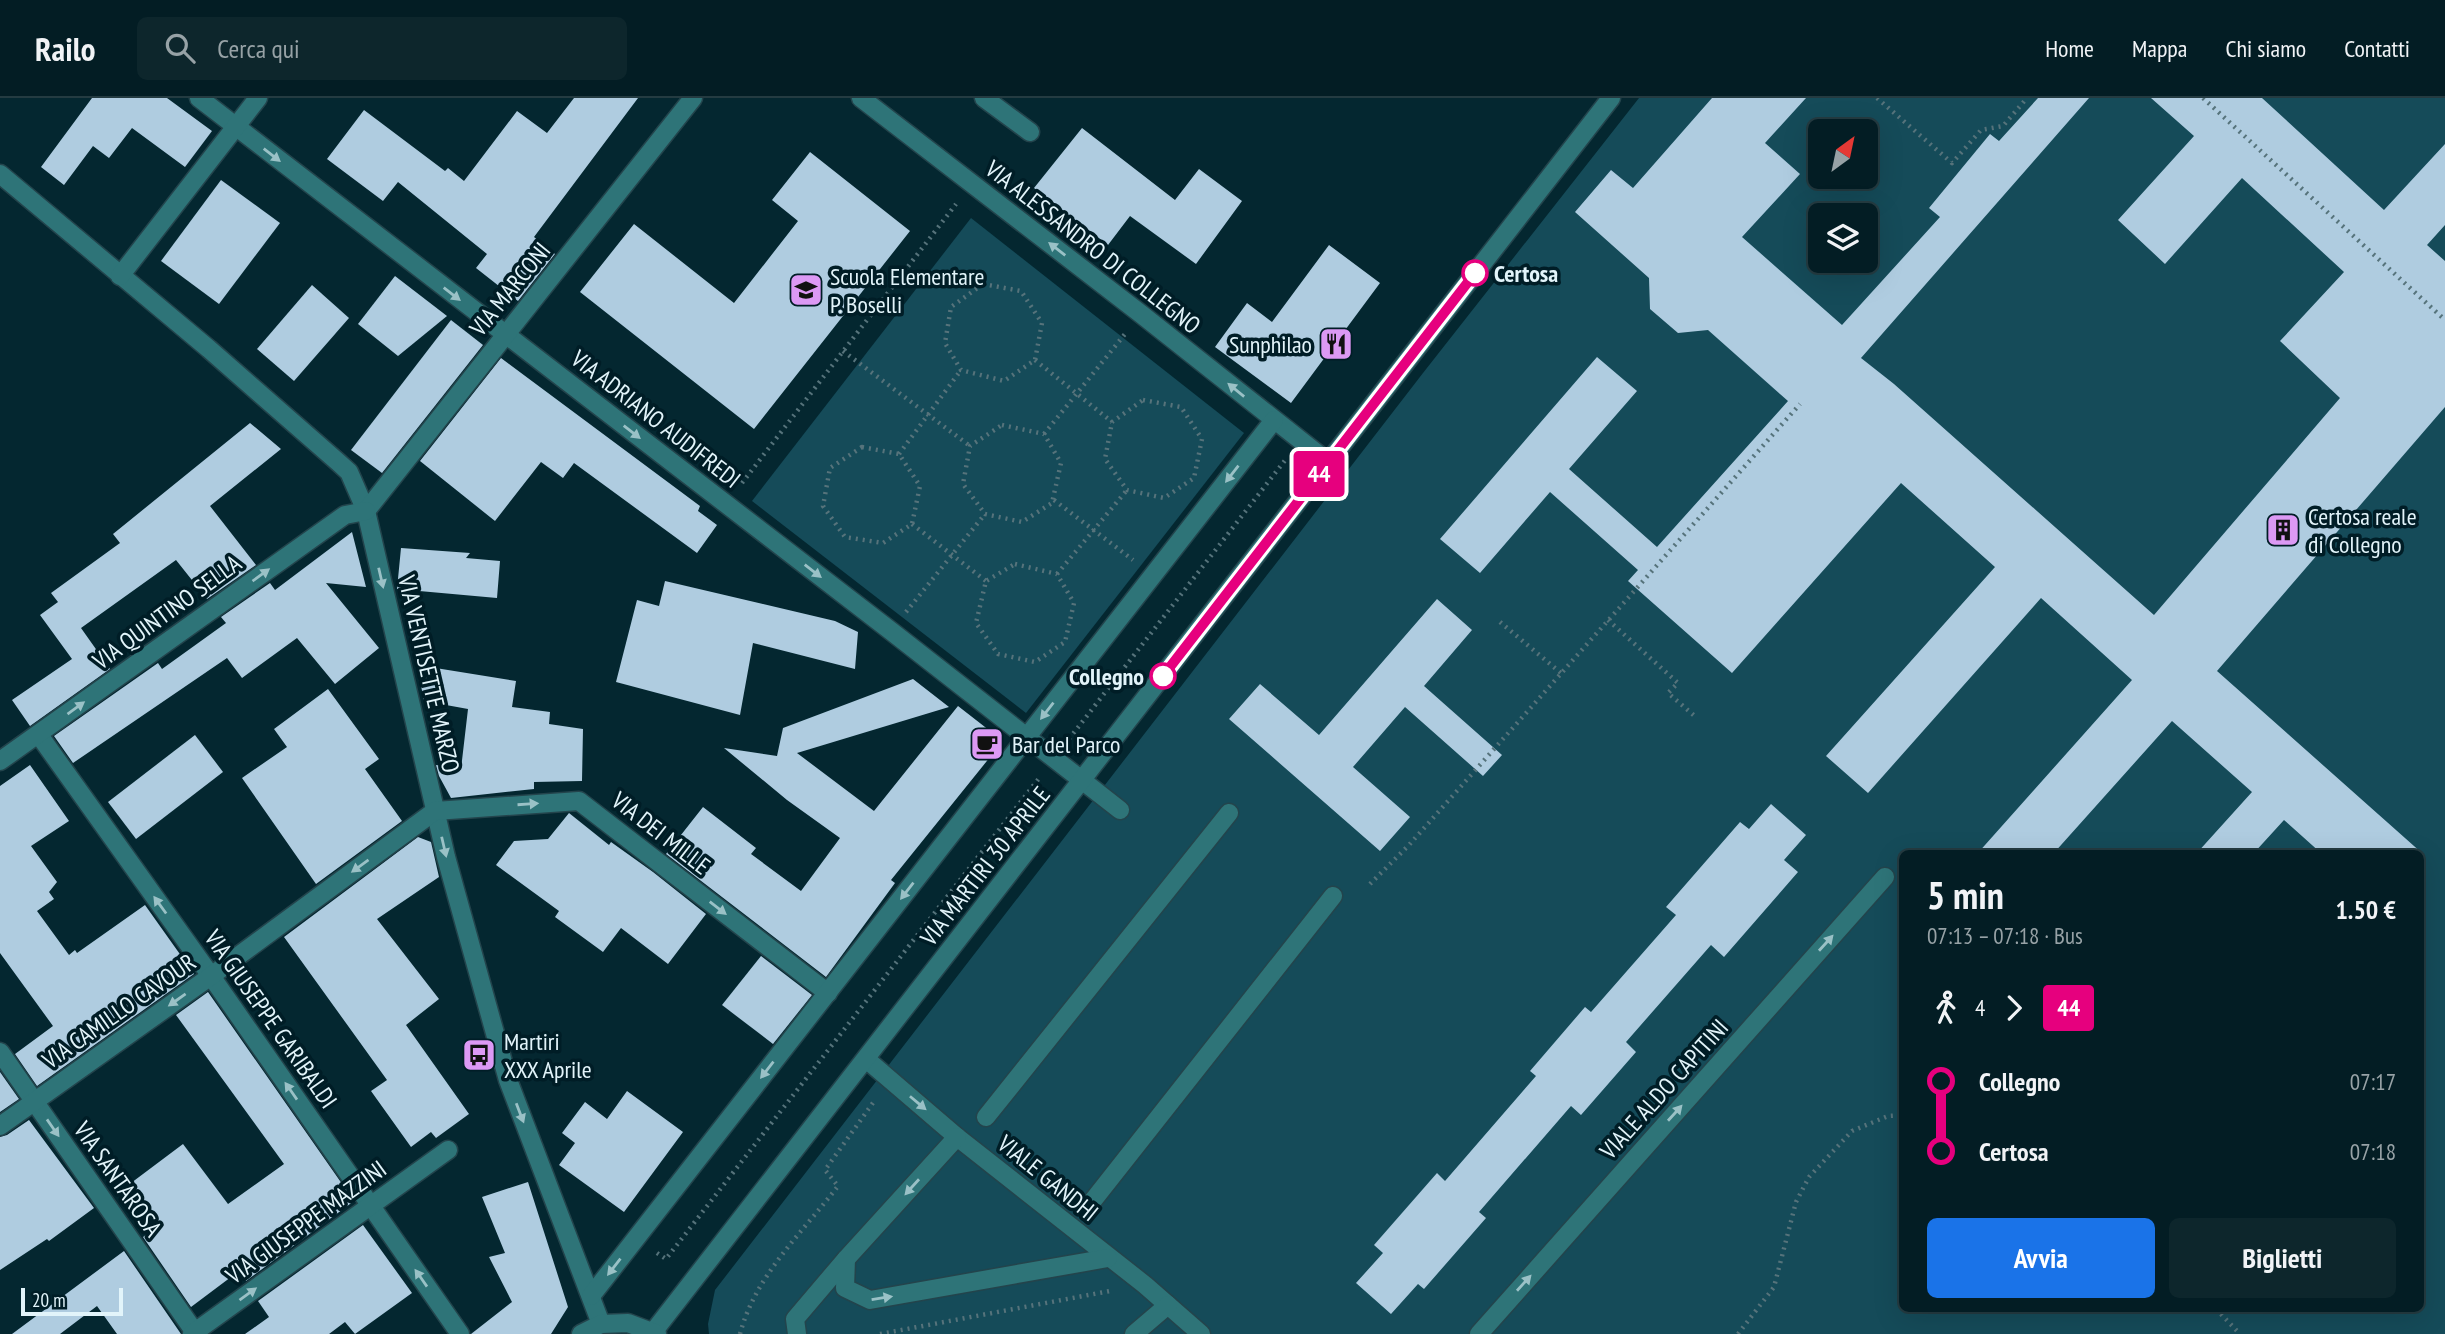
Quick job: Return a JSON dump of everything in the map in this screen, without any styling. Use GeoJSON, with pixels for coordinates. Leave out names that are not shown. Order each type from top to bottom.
{"type":"FeatureCollection","features":[{"type":"Feature","properties":{"kind":"street","name":"VIA ADRIANO AUDIFREDI"},"geometry":{"type":"LineString","coordinates":[[198,98],[1027,736],[1119,810]]}},
{"type":"Feature","properties":{"kind":"street"},"geometry":{"type":"LineString","coordinates":[[120,276],[258,98]]}},
{"type":"Feature","properties":{"kind":"street","name":"VIA MARCONI"},"geometry":{"type":"LineString","coordinates":[[366,512],[693,98]]}},
{"type":"Feature","properties":{"kind":"street","name":"VIA ALESSANDRO DI COLLEGNO"},"geometry":{"type":"LineString","coordinates":[[861,98],[1141,314],[1328,463]]}},
{"type":"Feature","properties":{"kind":"street"},"geometry":{"type":"LineString","coordinates":[[985,98],[1030,132]]}},
{"type":"Feature","properties":{"kind":"street","name":"VIA MARTIRI 30 APRILE"},"geometry":{"type":"LineString","coordinates":[[656,1333],[1611,98]]}},
{"type":"Feature","properties":{"kind":"street","name":"VIA VENTISETTE MARZO"},"geometry":{"type":"LineString","coordinates":[[0,174],[209,349],[349,472],[366,512],[446,857],[508,1080],[601,1324]]}},
{"type":"Feature","properties":{"kind":"street","name":"VIA MARTIRI 30 APRILE"},"geometry":{"type":"LineString","coordinates":[[591,1296],[1274,420]]}},
{"type":"Feature","properties":{"kind":"street","name":"VIA QUINTINO SELLA"},"geometry":{"type":"LineString","coordinates":[[0,761],[345,515],[366,512]]}},
{"type":"Feature","properties":{"kind":"street","name":"VIA GIUSEPPE GARIBALDI"},"geometry":{"type":"LineString","coordinates":[[38,735],[211,976],[460,1334]]}},
{"type":"Feature","properties":{"kind":"street","name":"VIA DEI MILLE"},"geometry":{"type":"LineString","coordinates":[[435,811],[579,801],[828,993]]}},
{"type":"Feature","properties":{"kind":"street","name":"VIA CAMILLO CAVOUR"},"geometry":{"type":"LineString","coordinates":[[0,1126],[211,976],[435,811]]}},
{"type":"Feature","properties":{"kind":"street"},"geometry":{"type":"LineString","coordinates":[[986,1116],[1229,813]]}},
{"type":"Feature","properties":{"kind":"street","name":"VIALE ALDO CAPITINI"},"geometry":{"type":"LineString","coordinates":[[1479,1334],[1885,877]]}},
{"type":"Feature","properties":{"kind":"street"},"geometry":{"type":"LineString","coordinates":[[1091,1203],[1333,895]]}},
{"type":"Feature","properties":{"kind":"street","name":"VIA SANTAROSA"},"geometry":{"type":"LineString","coordinates":[[0,1052],[195,1333]]}},
{"type":"Feature","properties":{"kind":"street","name":"VIALE GANDHI"},"geometry":{"type":"LineString","coordinates":[[866,1059],[957,1137],[1108,1258],[1145,1284],[1201,1334]]}},
{"type":"Feature","properties":{"kind":"street"},"geometry":{"type":"LineString","coordinates":[[797,1334],[795,1319],[957,1137]]}},
{"type":"Feature","properties":{"kind":"street","name":"VIA GIUSEPPE MAZZINI"},"geometry":{"type":"LineString","coordinates":[[195,1333],[448,1150]]}},
{"type":"Feature","properties":{"kind":"street"},"geometry":{"type":"LineString","coordinates":[[846,1259],[845,1288],[870,1300],[1108,1258]]}},
{"type":"Feature","properties":{"kind":"street"},"geometry":{"type":"LineString","coordinates":[[1134,1334],[1168,1305]]}},
{"type":"Feature","properties":{"kind":"street"},"geometry":{"type":"LineString","coordinates":[[581,1334],[601,1324],[628,1323],[656,1333]]}},
{"type":"Feature","properties":{"kind":"path"},"geometry":{"type":"LineString","coordinates":[[1878,98],[1952,163],[1981,130],[2003,126],[2027,98]]}},
{"type":"Feature","properties":{"kind":"path"},"geometry":{"type":"LineString","coordinates":[[2203,98],[2445,320]]}},
{"type":"Feature","properties":{"kind":"path"},"geometry":{"type":"LineString","coordinates":[[726,504],[971,184]]}},
{"type":"Feature","properties":{"kind":"path"},"geometry":{"type":"LineString","coordinates":[[983,284],[1021,291],[1042,323],[1035,360],[1004,381],[961,370],[945,343],[951,307],[983,284]]}},
{"type":"Feature","properties":{"kind":"path"},"geometry":{"type":"LineString","coordinates":[[1044,434],[1141,314]]}},
{"type":"Feature","properties":{"kind":"path"},"geometry":{"type":"LineString","coordinates":[[843,351],[970,446]]}},
{"type":"Feature","properties":{"kind":"path"},"geometry":{"type":"LineString","coordinates":[[1035,360],[1112,422]]}},
{"type":"Feature","properties":{"kind":"path"},"geometry":{"type":"LineString","coordinates":[[899,454],[961,370]]}},
{"type":"Feature","properties":{"kind":"path"},"geometry":{"type":"LineString","coordinates":[[1143,400],[1181,407],[1202,439],[1194,478],[1164,498],[1127,490],[1105,459],[1112,422],[1143,400]]}},
{"type":"Feature","properties":{"kind":"path"},"geometry":{"type":"LineString","coordinates":[[1370,884],[1409,845],[1800,404]]}},
{"type":"Feature","properties":{"kind":"path"},"geometry":{"type":"LineString","coordinates":[[1002,425],[1044,434],[1060,463],[1054,500],[1022,522],[985,514],[963,484],[970,446],[1002,425]]}},
{"type":"Feature","properties":{"kind":"path"},"geometry":{"type":"LineString","coordinates":[[637,1237],[666,1259],[1300,441]]}},
{"type":"Feature","properties":{"kind":"path"},"geometry":{"type":"LineString","coordinates":[[862,447],[899,454],[920,486],[912,524],[883,544],[845,537],[823,506],[830,468],[862,447]]}},
{"type":"Feature","properties":{"kind":"path"},"geometry":{"type":"LineString","coordinates":[[1057,574],[1127,490]]}},
{"type":"Feature","properties":{"kind":"path"},"geometry":{"type":"LineString","coordinates":[[1054,500],[1153,575]]}},
{"type":"Feature","properties":{"kind":"path"},"geometry":{"type":"LineString","coordinates":[[891,631],[985,514]]}},
{"type":"Feature","properties":{"kind":"path"},"geometry":{"type":"LineString","coordinates":[[912,524],[986,582]]}},
{"type":"Feature","properties":{"kind":"path"},"geometry":{"type":"LineString","coordinates":[[1015,564],[1057,574],[1074,603],[1065,642],[1035,662],[998,654],[976,623],[986,582],[1015,564]]}},
{"type":"Feature","properties":{"kind":"path"},"geometry":{"type":"LineString","coordinates":[[1608,620],[1678,683],[1668,693],[1697,718]]}},
{"type":"Feature","properties":{"kind":"path"},"geometry":{"type":"LineString","coordinates":[[1500,622],[1561,673]]}},
{"type":"Feature","properties":{"kind":"path"},"geometry":{"type":"LineString","coordinates":[[740,1334],[746,1311],[772,1268],[838,1186],[825,1170],[890,1079]]}},
{"type":"Feature","properties":{"kind":"path"},"geometry":{"type":"LineString","coordinates":[[1738,1334],[1774,1287],[1796,1202],[1809,1177],[1852,1131],[1888,1116],[1899,1115]]}},
{"type":"Feature","properties":{"kind":"path"},"geometry":{"type":"LineString","coordinates":[[880,1334],[1145,1284]]}},
{"type":"Feature","properties":{"kind":"path"},"geometry":{"type":"LineString","coordinates":[[2219,1312],[2241,1334]]}},
{"type":"Feature","properties":{"kind":"shaded area"},"geometry":{"type":"Polygon","coordinates":[[[1639,98],[2445,98],[2445,1334],[709,1334],[708,1324],[715,1290],[1423,373],[1639,98]]]}},
{"type":"Feature","properties":{"kind":"shaded area"},"geometry":{"type":"Polygon","coordinates":[[[971,218],[1244,433],[1026,713],[752,501],[971,218]]]}},
{"type":"Feature","properties":{"kind":"building"},"geometry":{"type":"Polygon","coordinates":[[[92,98],[167,98],[212,131],[185,167],[132,128],[109,158],[93,146],[64,185],[41,167],[92,98]]]}},
{"type":"Feature","properties":{"kind":"building"},"geometry":{"type":"Polygon","coordinates":[[[574,98],[638,98],[534,237],[555,254],[518,301],[476,268],[487,254],[398,182],[383,201],[327,159],[364,110],[445,171],[448,168],[464,181],[517,111],[547,133],[574,98]]]}},
{"type":"Feature","properties":{"kind":"building","name":"Certosa reale di Collegno"},"geometry":{"type":"Polygon","coordinates":[[[1712,98],[1806,98],[1765,143],[1800,174],[1742,237],[1842,325],[1940,217],[1929,208],[1990,134],[1999,141],[2038,98],[2089,98],[1861,358],[1894,384],[2154,615],[2340,398],[2280,341],[2344,272],[2242,178],[2165,264],[2118,220],[2194,136],[2151,98],[2262,98],[2384,210],[2445,144],[2445,225],[2427,245],[2445,261],[2445,407],[2217,671],[2418,850],[2318,850],[2284,820],[2257,850],[2200,850],[2252,792],[2172,721],[2057,850],[1981,850],[2132,680],[2041,598],[1868,793],[1826,756],[1995,567],[1901,483],[1732,673],[1628,581],[1638,570],[1550,492],[1480,573],[1440,539],[1597,357],[1637,391],[1569,469],[1657,547],[1788,401],[1708,330],[1678,333],[1650,309],[1649,278],[1575,212],[1611,170],[1633,188],[1712,98]]]}},
{"type":"Feature","properties":{"kind":"building"},"geometry":{"type":"Polygon","coordinates":[[[1082,128],[1175,200],[1199,169],[1242,201],[1196,264],[1130,216],[1108,245],[1034,188],[1082,128]]]}},
{"type":"Feature","properties":{"kind":"building","name":"Scuola Elementare P. Boselli"},"geometry":{"type":"Polygon","coordinates":[[[810,152],[910,231],[754,429],[580,292],[634,224],[734,303],[798,221],[772,200],[810,152]]]}},
{"type":"Feature","properties":{"kind":"building"},"geometry":{"type":"Polygon","coordinates":[[[221,180],[280,223],[219,304],[161,261],[221,180]]]}},
{"type":"Feature","properties":{"kind":"building"},"geometry":{"type":"Polygon","coordinates":[[[1329,245],[1380,283],[1291,403],[1215,347],[1247,303],[1272,322],[1329,245]]]}},
{"type":"Feature","properties":{"kind":"building"},"geometry":{"type":"Polygon","coordinates":[[[395,276],[447,316],[398,356],[358,324],[395,276]]]}},
{"type":"Feature","properties":{"kind":"building"},"geometry":{"type":"Polygon","coordinates":[[[312,285],[349,318],[294,381],[257,349],[312,285]]]}},
{"type":"Feature","properties":{"kind":"building"},"geometry":{"type":"Polygon","coordinates":[[[451,320],[483,345],[382,473],[351,450],[451,320]]]}},
{"type":"Feature","properties":{"kind":"building"},"geometry":{"type":"Polygon","coordinates":[[[501,358],[700,506],[698,511],[717,525],[697,553],[574,463],[563,478],[541,462],[495,521],[420,461],[501,358]]]}},
{"type":"Feature","properties":{"kind":"building"},"geometry":{"type":"Polygon","coordinates":[[[250,423],[281,449],[210,506],[256,565],[207,599],[176,560],[81,628],[110,669],[30,726],[12,700],[72,659],[40,615],[58,602],[51,593],[120,543],[113,534],[250,423]]]}},
{"type":"Feature","properties":{"kind":"building"},"geometry":{"type":"Polygon","coordinates":[[[352,532],[366,587],[326,583],[379,648],[335,684],[297,638],[242,678],[227,658],[73,763],[54,736],[158,663],[162,669],[226,623],[221,617],[270,583],[275,590],[352,532]]]}},
{"type":"Feature","properties":{"kind":"building"},"geometry":{"type":"Polygon","coordinates":[[[401,548],[470,553],[466,558],[500,561],[497,598],[397,589],[401,548]]]}},
{"type":"Feature","properties":{"kind":"building"},"geometry":{"type":"Polygon","coordinates":[[[665,581],[835,621],[858,632],[855,669],[753,643],[740,715],[616,682],[637,600],[659,606],[665,581]]]}},
{"type":"Feature","properties":{"kind":"building"},"geometry":{"type":"Polygon","coordinates":[[[1437,599],[1472,630],[1424,686],[1502,755],[1483,776],[1405,707],[1353,767],[1410,817],[1380,851],[1229,719],[1260,684],[1319,735],[1437,599]]]}},
{"type":"Feature","properties":{"kind":"building"},"geometry":{"type":"Polygon","coordinates":[[[417,665],[516,681],[512,707],[550,712],[549,724],[583,729],[582,781],[534,782],[534,789],[451,798],[436,765],[461,769],[468,709],[424,701],[417,665]]]}},
{"type":"Feature","properties":{"kind":"building"},"geometry":{"type":"Polygon","coordinates":[[[913,679],[949,707],[797,753],[874,811],[958,706],[1003,741],[891,880],[895,883],[826,977],[666,854],[703,807],[756,848],[751,854],[801,891],[840,838],[787,800],[724,748],[777,756],[783,728],[913,679]]]}},
{"type":"Feature","properties":{"kind":"building"},"geometry":{"type":"Polygon","coordinates":[[[328,689],[379,759],[365,769],[402,821],[316,884],[242,778],[287,747],[274,729],[328,689]]]}},
{"type":"Feature","properties":{"kind":"building"},"geometry":{"type":"Polygon","coordinates":[[[195,735],[223,772],[136,839],[108,802],[195,735]]]}},
{"type":"Feature","properties":{"kind":"building"},"geometry":{"type":"Polygon","coordinates":[[[30,765],[69,821],[31,846],[57,882],[49,892],[54,899],[37,911],[69,955],[75,950],[77,953],[145,905],[194,974],[37,1086],[15,1054],[53,1026],[0,953],[0,786],[30,765]]]}},
{"type":"Feature","properties":{"kind":"building"},"geometry":{"type":"Polygon","coordinates":[[[1771,804],[1806,835],[1784,860],[1798,872],[1724,957],[1711,945],[1626,1042],[1636,1052],[1581,1115],[1571,1106],[1479,1212],[1486,1218],[1424,1289],[1418,1284],[1391,1314],[1356,1283],[1383,1253],[1374,1245],[1437,1173],[1445,1181],[1536,1076],[1530,1071],[1585,1007],[1591,1012],[1676,915],[1666,907],[1740,822],[1749,829],[1771,804]]]}},
{"type":"Feature","properties":{"kind":"building"},"geometry":{"type":"Polygon","coordinates":[[[569,813],[609,845],[611,842],[653,872],[706,914],[668,964],[621,928],[603,952],[555,917],[559,911],[496,865],[514,841],[548,839],[569,813]]]}},
{"type":"Feature","properties":{"kind":"building"},"geometry":{"type":"Polygon","coordinates":[[[418,837],[431,842],[439,877],[377,919],[439,999],[406,1025],[469,1114],[436,1138],[431,1132],[411,1147],[371,1091],[387,1080],[284,937],[418,837]]]}},
{"type":"Feature","properties":{"kind":"building"},"geometry":{"type":"Polygon","coordinates":[[[761,956],[812,995],[773,1044],[722,1005],[761,956]]]}},
{"type":"Feature","properties":{"kind":"building"},"geometry":{"type":"Polygon","coordinates":[[[208,992],[354,1201],[246,1281],[239,1271],[191,1307],[143,1237],[157,1227],[127,1186],[183,1144],[228,1204],[284,1164],[176,1015],[208,992]]]}},
{"type":"Feature","properties":{"kind":"building"},"geometry":{"type":"Polygon","coordinates":[[[0,1072],[19,1099],[0,1112],[0,1072]]]}},
{"type":"Feature","properties":{"kind":"building"},"geometry":{"type":"Polygon","coordinates":[[[627,1091],[683,1132],[624,1212],[559,1165],[575,1143],[562,1133],[585,1102],[607,1119],[627,1091]]]}},
{"type":"Feature","properties":{"kind":"building"},"geometry":{"type":"Polygon","coordinates":[[[29,1120],[94,1208],[49,1241],[47,1239],[0,1270],[0,1137],[29,1120]]]}},
{"type":"Feature","properties":{"kind":"building"},"geometry":{"type":"Polygon","coordinates":[[[528,1182],[568,1307],[551,1334],[471,1334],[512,1302],[489,1257],[505,1253],[482,1197],[528,1182]]]}},
{"type":"Feature","properties":{"kind":"building"},"geometry":{"type":"Polygon","coordinates":[[[363,1225],[412,1293],[355,1334],[345,1322],[329,1334],[245,1334],[269,1317],[258,1301],[363,1225]]]}},
{"type":"Feature","properties":{"kind":"building"},"geometry":{"type":"Polygon","coordinates":[[[124,1251],[181,1334],[117,1334],[97,1306],[60,1334],[12,1334],[124,1251]]]}},
{"type":"Feature","properties":{"kind":"bus line","name":"44"},"geometry":{"type":"LineString","coordinates":[[1163,676],[1475,273]]}},
{"type":"Feature","properties":{"kind":"place","name":"Certosa"},"geometry":{"type":"Point","coordinates":[1475,273]}},
{"type":"Feature","properties":{"kind":"place","name":"Scuola Elementare P. Boselli"},"geometry":{"type":"Point","coordinates":[806,290]}},
{"type":"Feature","properties":{"kind":"place","name":"Sunphilao"},"geometry":{"type":"Point","coordinates":[1336,344]}},
{"type":"Feature","properties":{"kind":"place","name":"Certosa reale di Collegno"},"geometry":{"type":"Point","coordinates":[2283,530]}},
{"type":"Feature","properties":{"kind":"place","name":"Collegno"},"geometry":{"type":"Point","coordinates":[1163,676]}},
{"type":"Feature","properties":{"kind":"place","name":"Bar del Parco"},"geometry":{"type":"Point","coordinates":[987,744]}},
{"type":"Feature","properties":{"kind":"place","name":"Martiri XXX Aprile"},"geometry":{"type":"Point","coordinates":[479,1055]}}]}
